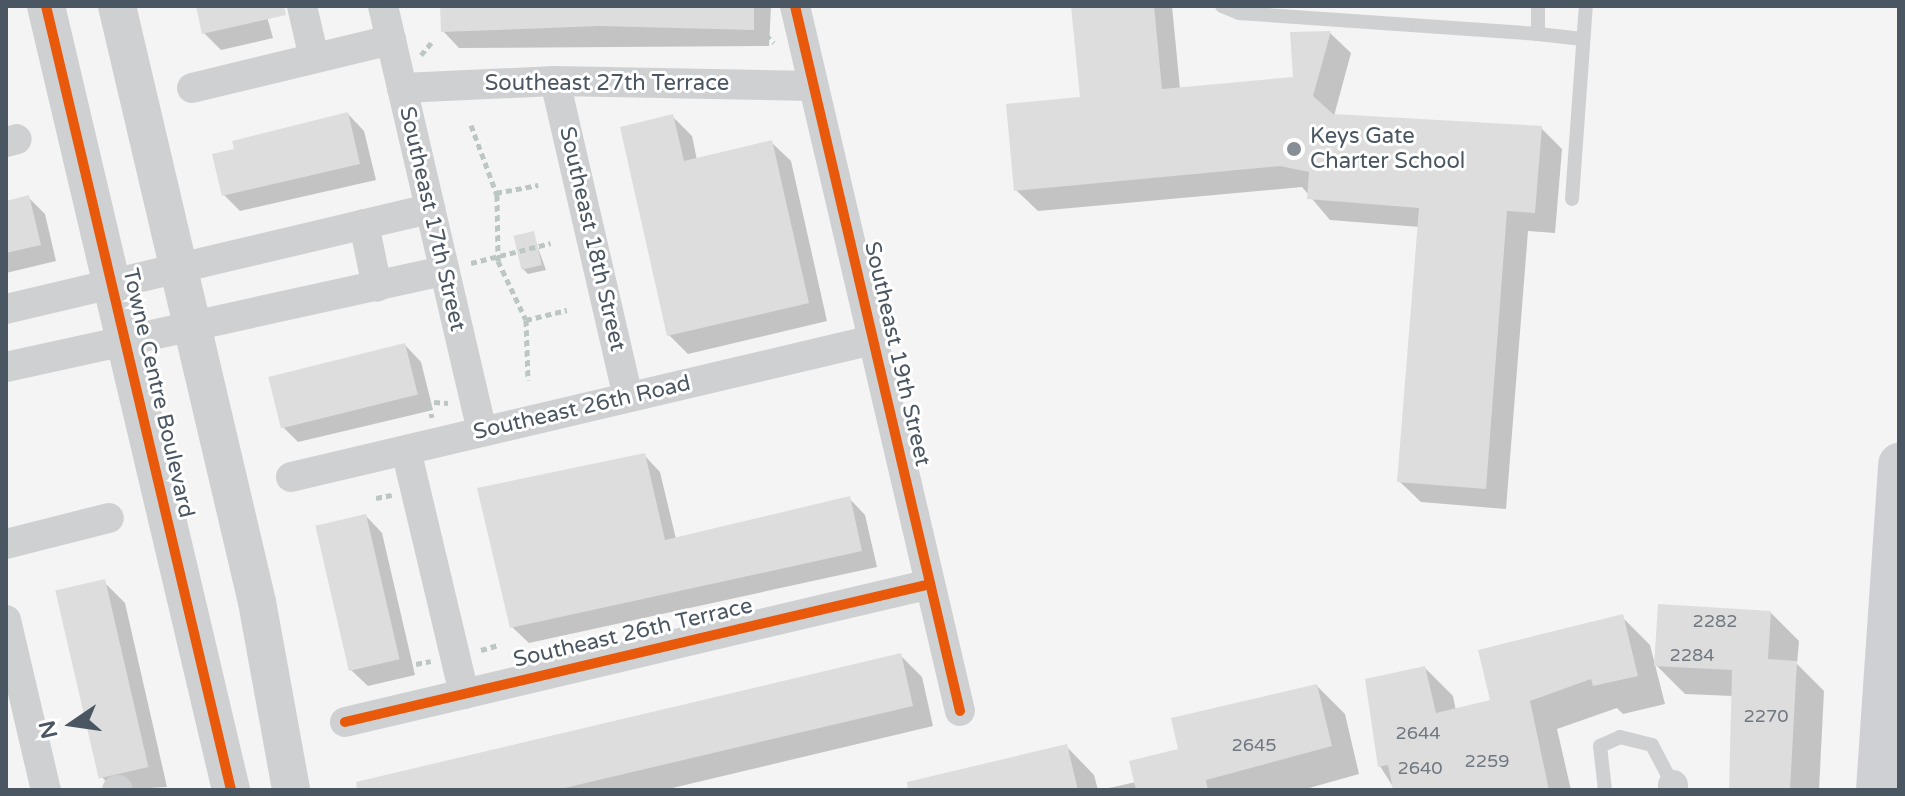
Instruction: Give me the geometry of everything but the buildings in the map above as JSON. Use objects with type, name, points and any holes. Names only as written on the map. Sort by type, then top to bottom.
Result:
[{"type":"main road","points":[[1877,790],[1891,655],[1899,464]]},
{"type":"street","name":"Towne Centre Boulevard","points":[[46,6],[231,790]]},
{"type":"street","points":[[117,6],[267,650],[291,790]]},
{"type":"street","points":[[302,6],[314,58]]},
{"type":"street","name":"Southeast 17th Street","points":[[383,6],[430,209],[457,267],[482,432]]},
{"type":"street","name":"Southeast 19th Street","points":[[795,6],[960,711]]},
{"type":"street","points":[[192,88],[391,40]]},
{"type":"street","name":"Southeast 27th Terrace","points":[[402,88],[555,81],[813,86]]},
{"type":"street","name":"Southeast 18th Street","points":[[555,81],[628,397]]},
{"type":"street","points":[[6,309],[178,264],[430,209]]},
{"type":"street","points":[[364,224],[377,287]]},
{"type":"street","points":[[6,367],[457,267]]},
{"type":"street","name":"Southeast 26th Road","points":[[291,477],[873,340]]},
{"type":"street","points":[[406,450],[464,694]]},
{"type":"street","points":[[6,544],[109,518]]},
{"type":"street","name":"Southeast 26th Terrace","points":[[345,722],[930,584]]},
{"type":"street","points":[[6,620],[46,790]]},
{"type":"lane","points":[[1222,6],[1239,13],[1583,39]]},
{"type":"lane","points":[[1538,6],[1538,34]]},
{"type":"lane","points":[[1572,199],[1586,6]]},
{"type":"lane","points":[[1605,790],[1600,746],[1620,737],[1652,745],[1673,787]]},
{"type":"path","points":[[418,59],[432,42]]},
{"type":"path","points":[[471,125],[496,193],[497,257],[526,320],[528,380]]},
{"type":"path","points":[[496,193],[538,185]]},
{"type":"path","points":[[457,267],[551,243]]},
{"type":"path","points":[[526,320],[567,310]]},
{"type":"path","points":[[434,402],[453,404]]},
{"type":"path","points":[[473,652],[499,645]]},
{"type":"cycle path","points":[[46,6],[231,790]]},
{"type":"cycle path","points":[[795,6],[960,711]]},
{"type":"cycle path","points":[[345,722],[930,584]]},
{"type":"place","name":"Keys Gate Charter School","points":[[1294,149]]}]
